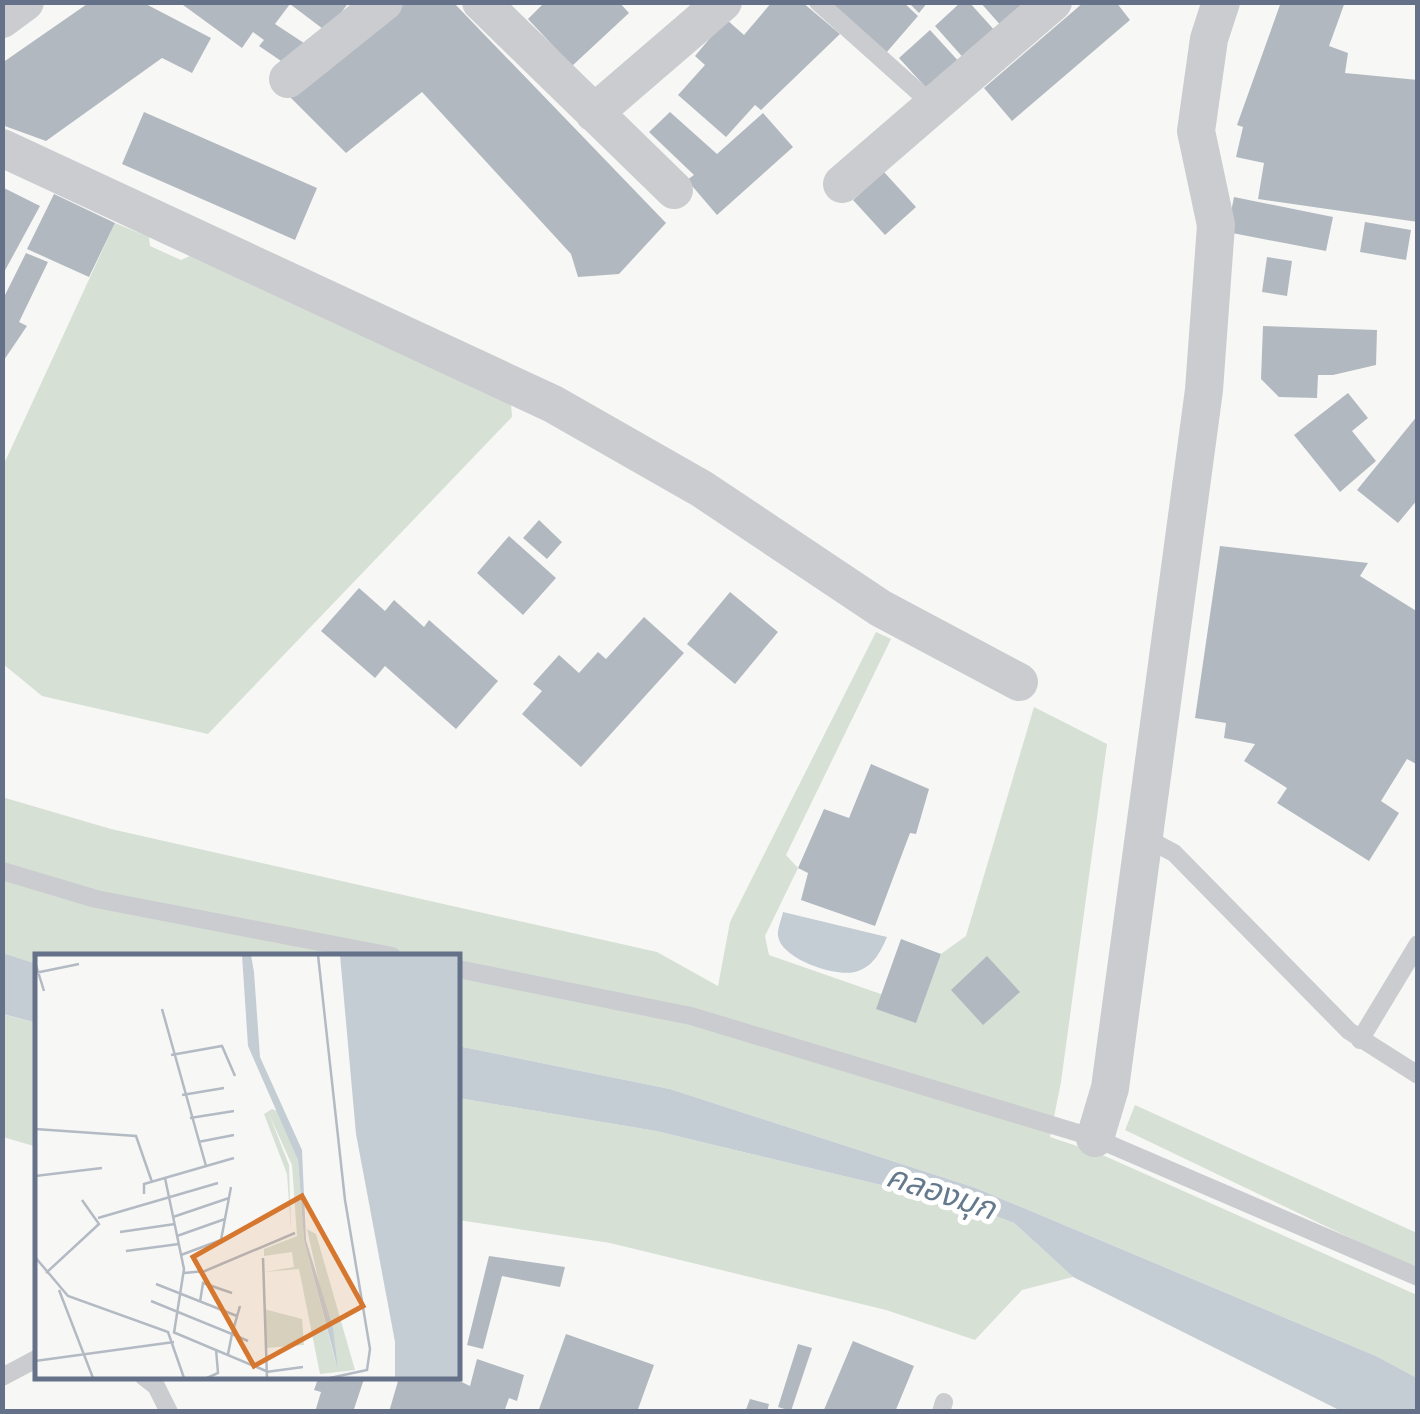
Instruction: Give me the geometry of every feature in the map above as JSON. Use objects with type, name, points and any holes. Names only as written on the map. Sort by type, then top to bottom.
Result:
[{"type":"street","points":[[2,18],[24,2]]},
{"type":"street","points":[[288,79],[384,2]]},
{"type":"street","points":[[481,2],[674,190]]},
{"type":"street","points":[[594,113],[723,2]]},
{"type":"street","points":[[842,184],[1053,2]]},
{"type":"street","points":[[1094,1138],[1110,1088],[1204,390],[1216,226],[1196,132],[1210,39],[1221,2]]},
{"type":"street","points":[[2,148],[553,404],[702,489],[880,608],[1018,682]]},
{"type":"lane","points":[[818,2],[934,105]]},
{"type":"lane","points":[[1144,837],[1174,854],[1360,1040],[1418,1075]]},
{"type":"lane","points":[[2,871],[96,899],[382,954]]},
{"type":"lane","points":[[1360,1040],[1418,944]]},
{"type":"lane","points":[[460,969],[691,1016],[1094,1138],[1418,1277]]},
{"type":"lane","points":[[2,1377],[35,1360]]},
{"type":"lane","points":[[147,1379],[156,1386],[170,1412]]},
{"type":"shaded area","points":[[115,223],[149,237],[150,246],[181,260],[190,256],[511,403],[512,417],[208,734],[42,696],[3,664],[3,466]]},
{"type":"shaded area","points":[[876,632],[891,639],[786,855],[798,868],[765,936],[769,955],[921,1008],[941,954],[966,936],[1034,707],[1107,744],[1050,1137],[1098,1153],[1417,1295],[1417,1378],[1376,1356],[976,1188],[670,1089],[460,1046],[460,954],[35,954],[35,963],[3,953],[2,797],[111,829],[657,952],[718,986],[730,922]]},
{"type":"shaded area","points":[[2,1014],[35,1022],[35,1146],[3,1137]]},
{"type":"shaded area","points":[[460,1098],[656,1131],[969,1206],[1014,1223],[1073,1277],[1022,1290],[975,1340],[886,1310],[610,1243],[460,1220]]},
{"type":"shaded area","points":[[1135,1105],[1417,1233],[1417,1270],[1125,1130]]},
{"type":"water","points":[[783,912],[887,937],[867,967],[855,972],[835,972],[798,959],[781,944],[778,933]]},
{"type":"water","points":[[3,953],[35,963],[35,1022],[3,1014]]},
{"type":"water","name":"คลองมุก","points":[[460,1046],[670,1089],[976,1188],[1376,1356],[1417,1378],[1417,1411],[1341,1411],[1073,1277],[1014,1223],[969,1206],[656,1131],[460,1098]]},
{"type":"building","points":[[90,2],[142,2],[211,38],[192,73],[162,58],[46,141],[2,125],[2,63]]},
{"type":"building","points":[[179,2],[349,2],[327,32],[290,4],[275,24],[310,47],[287,65],[259,46],[264,40],[253,32],[242,48]]},
{"type":"building","points":[[403,2],[453,2],[666,223],[619,274],[578,277],[571,254],[422,92],[346,153],[289,96]]},
{"type":"building","points":[[545,2],[619,2],[629,13],[572,66],[528,19]]},
{"type":"building","points":[[772,2],[802,2],[840,34],[761,110],[755,105],[726,137],[678,95],[705,65],[695,56],[726,19],[744,35]]},
{"type":"building","points":[[828,2],[903,2],[918,16],[886,53]]},
{"type":"building","points":[[908,2],[928,2],[919,13]]},
{"type":"building","points":[[961,2],[969,2],[997,33],[967,62],[935,26]]},
{"type":"building","points":[[980,2],[1030,2],[1003,28]]},
{"type":"building","points":[[1084,2],[1116,2],[1130,20],[1012,121],[984,88]]},
{"type":"building","points":[[1281,2],[1345,2],[1329,46],[1348,53],[1345,73],[1418,80],[1418,222],[1258,199],[1264,163],[1236,157],[1243,127],[1237,125]]},
{"type":"building","points":[[930,30],[962,65],[931,93],[899,58]]},
{"type":"building","points":[[144,112],[317,188],[295,240],[122,164]]},
{"type":"building","points":[[670,112],[717,154],[763,113],[793,147],[717,215],[687,180],[694,175],[649,132]]},
{"type":"building","points":[[884,172],[916,207],[885,235],[853,200]]},
{"type":"building","points":[[2,187],[40,206],[2,276]]},
{"type":"building","points":[[54,194],[115,223],[89,277],[27,249]]},
{"type":"building","points":[[1234,197],[1333,217],[1326,251],[1227,232]]},
{"type":"building","points":[[1365,222],[1411,230],[1406,260],[1360,252]]},
{"type":"building","points":[[26,253],[48,262],[19,322],[27,326],[2,363],[2,301]]},
{"type":"building","points":[[1267,257],[1292,261],[1287,296],[1262,292]]},
{"type":"building","points":[[1263,326],[1377,330],[1376,365],[1318,375],[1317,398],[1279,397],[1261,379]]},
{"type":"building","points":[[1348,393],[1368,418],[1352,431],[1376,461],[1340,492],[1294,435]]},
{"type":"building","points":[[1418,415],[1418,499],[1398,523],[1357,490]]},
{"type":"building","points":[[539,520],[562,542],[547,559],[523,538]]},
{"type":"building","points":[[509,536],[556,578],[523,615],[477,573]]},
{"type":"building","points":[[1220,546],[1368,563],[1360,576],[1418,612],[1418,765],[1407,759],[1381,801],[1399,813],[1369,861],[1277,803],[1287,788],[1244,761],[1255,744],[1224,738],[1226,723],[1195,718]]},
{"type":"building","points":[[359,588],[385,611],[394,600],[424,627],[429,620],[498,681],[456,729],[385,666],[375,678],[321,631]]},
{"type":"building","points":[[730,592],[778,632],[735,684],[687,644]]},
{"type":"building","points":[[644,617],[684,653],[581,767],[522,714],[542,691],[533,684],[559,655],[579,673],[598,652],[606,659]]},
{"type":"building","points":[[871,764],[929,789],[916,834],[910,833],[875,926],[801,900],[808,873],[798,868],[824,809],[849,818]]},
{"type":"building","points":[[901,939],[941,954],[916,1023],[876,1009]]},
{"type":"building","points":[[987,956],[1020,992],[983,1025],[951,990]]},
{"type":"building","points":[[489,1256],[565,1267],[560,1287],[502,1276],[483,1349],[467,1345]]},
{"type":"building","points":[[566,1334],[654,1365],[637,1412],[538,1412]]},
{"type":"building","points":[[853,1341],[914,1366],[895,1412],[823,1412]]},
{"type":"building","points":[[798,1344],[812,1348],[791,1411],[778,1407]]},
{"type":"building","points":[[477,1359],[524,1375],[517,1401],[509,1398],[504,1412],[389,1412],[400,1379],[455,1379],[470,1386]]},
{"type":"building","points":[[318,1379],[364,1379],[353,1412],[315,1412],[321,1392],[314,1390]]},
{"type":"building","points":[[750,1399],[769,1404],[767,1412],[745,1412]]}]
